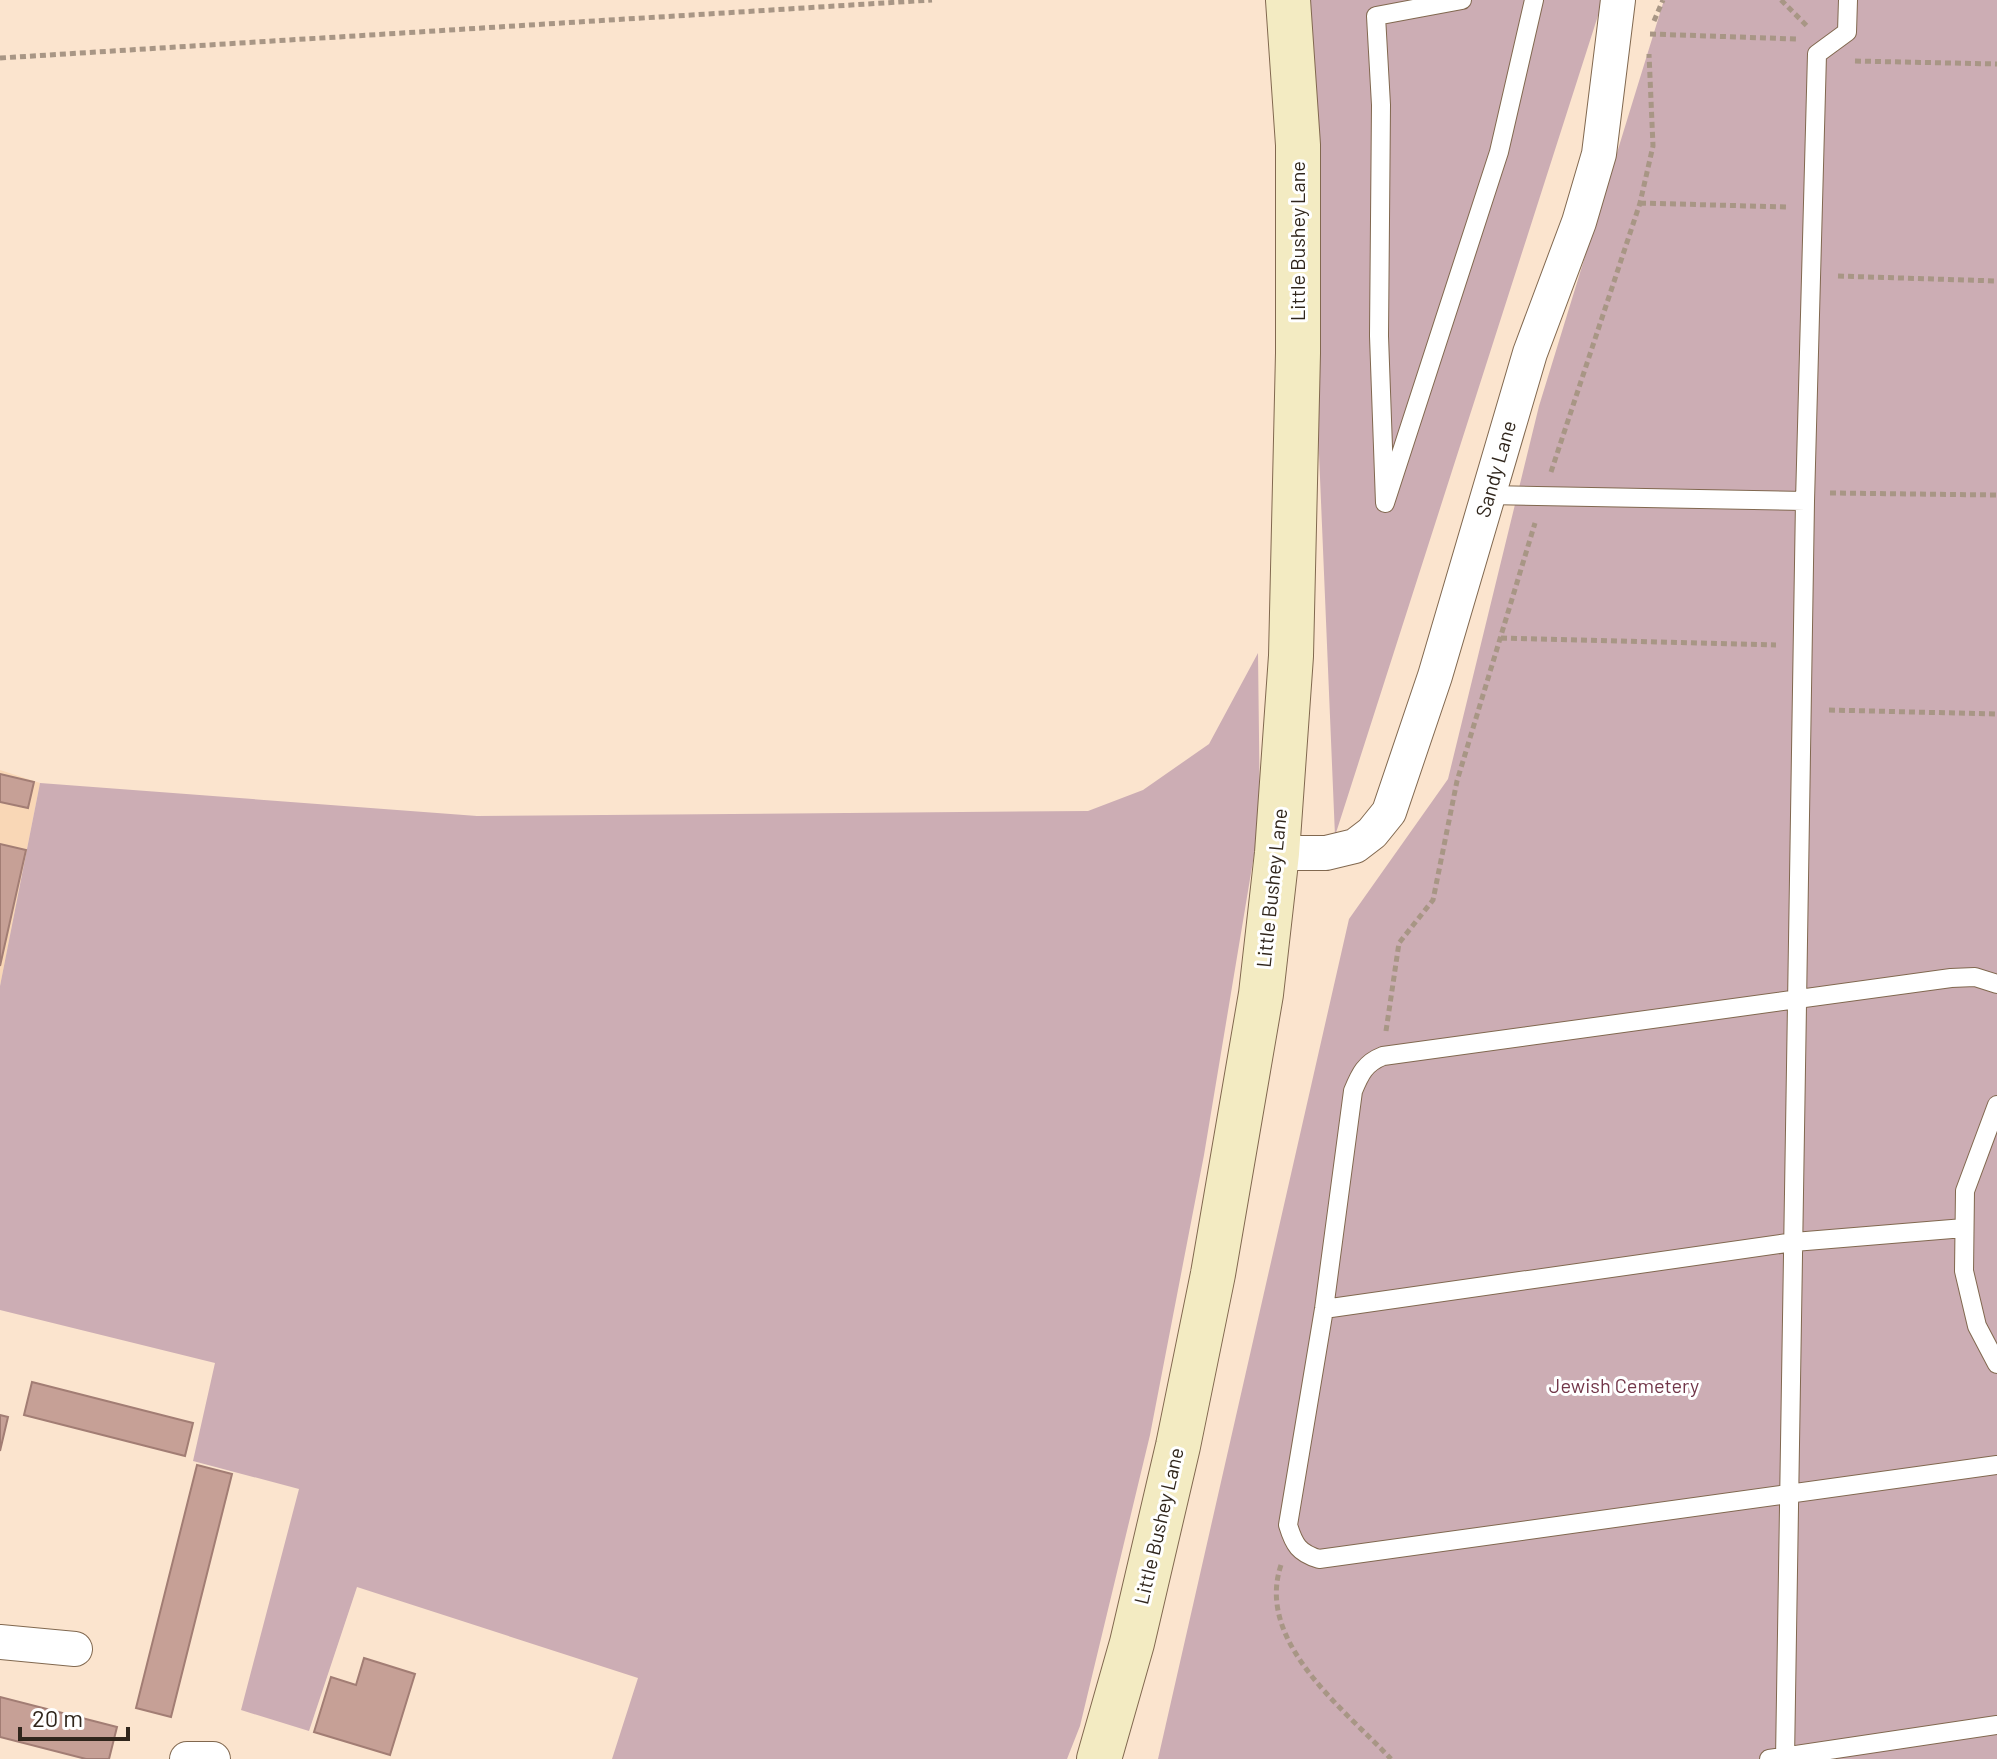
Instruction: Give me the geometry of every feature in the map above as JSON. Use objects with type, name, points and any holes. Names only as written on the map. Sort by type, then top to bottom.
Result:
[{"type":"street","name":"Little Bushey Lane","points":[[1099,1759],[1146,1582],[1213,1274],[1261,994],[1277,853],[1291,656],[1298,353],[1298,145],[1288,0]]},
{"type":"street","name":"Sandy Lane","points":[[1277,853],[1326,853],[1355,846],[1372,833],[1389,812],[1435,676],[1530,353],[1579,222],[1599,154],[1618,0]]},
{"type":"street","points":[[0,1642],[75,1649]]},
{"type":"street","points":[[187,1759],[213,1759]]},
{"type":"lane","points":[[1462,0],[1376,16],[1381,105],[1379,336],[1385,503],[1499,152],[1534,0]]},
{"type":"lane","points":[[1848,0],[1847,32],[1823,51],[1812,207],[1791,1493],[1779,1758],[1997,1725]]},
{"type":"lane","points":[[1488,495],[1806,497]]},
{"type":"lane","points":[[1997,984],[1975,977],[1951,978],[1799,997],[1383,1056],[1361,1071],[1353,1091],[1324,1309],[1288,1525],[1294,1545],[1304,1554],[1319,1559],[1997,1465]]},
{"type":"lane","points":[[1997,1105],[1965,1191],[1964,1228],[1964,1271],[1977,1326],[1997,1364]]},
{"type":"lane","points":[[1324,1309],[1794,1242],[1964,1228]]},
{"type":"path","points":[[0,58],[932,0]]},
{"type":"path","points":[[1383,1056],[1399,943],[1433,900],[1457,781],[1543,495],[1640,203],[1653,146],[1649,34],[1663,0]]},
{"type":"path","points":[[1781,0],[1823,51]]},
{"type":"path","points":[[1649,34],[1798,39],[1856,61],[1997,64]]},
{"type":"path","points":[[1640,203],[1812,207]]},
{"type":"path","points":[[1813,275],[1997,281]]},
{"type":"path","points":[[1806,497],[1997,495]]},
{"type":"path","points":[[1501,638],[1804,646]]},
{"type":"path","points":[[1804,709],[1997,714]]},
{"type":"path","points":[[1294,1545],[1282,1561],[1275,1582],[1278,1622],[1298,1660],[1391,1759]]},
{"type":"shaded area","points":[[0,770],[40,783],[0,986]]},
{"type":"green space","points":[[1300,0],[1603,0],[1335,836]]},
{"type":"green space","name":"Jewish Cemetery","points":[[1664,0],[1997,0],[1997,1759],[1158,1759],[1349,919],[1448,779],[1539,406]]},
{"type":"green space","points":[[1258,653],[1260,819],[1204,1155],[1150,1435],[1080,1726],[1067,1759],[612,1759],[638,1678],[357,1587],[309,1731],[241,1710],[299,1489],[193,1461],[215,1363],[0,1310],[0,986],[40,783],[477,816],[1088,811],[1143,790],[1209,744]]},
{"type":"building","points":[[0,774],[34,782],[28,808],[0,802]]},
{"type":"building","points":[[0,844],[26,850],[0,966]]},
{"type":"building","points":[[32,1382],[193,1423],[185,1456],[24,1415]]},
{"type":"building","points":[[0,1415],[8,1417],[0,1451]]},
{"type":"building","points":[[197,1465],[232,1474],[171,1717],[136,1708]]},
{"type":"building","points":[[364,1658],[415,1674],[390,1755],[314,1732],[331,1677],[356,1685]]},
{"type":"building","points":[[0,1697],[117,1727],[109,1759],[86,1759],[0,1737]]}]
